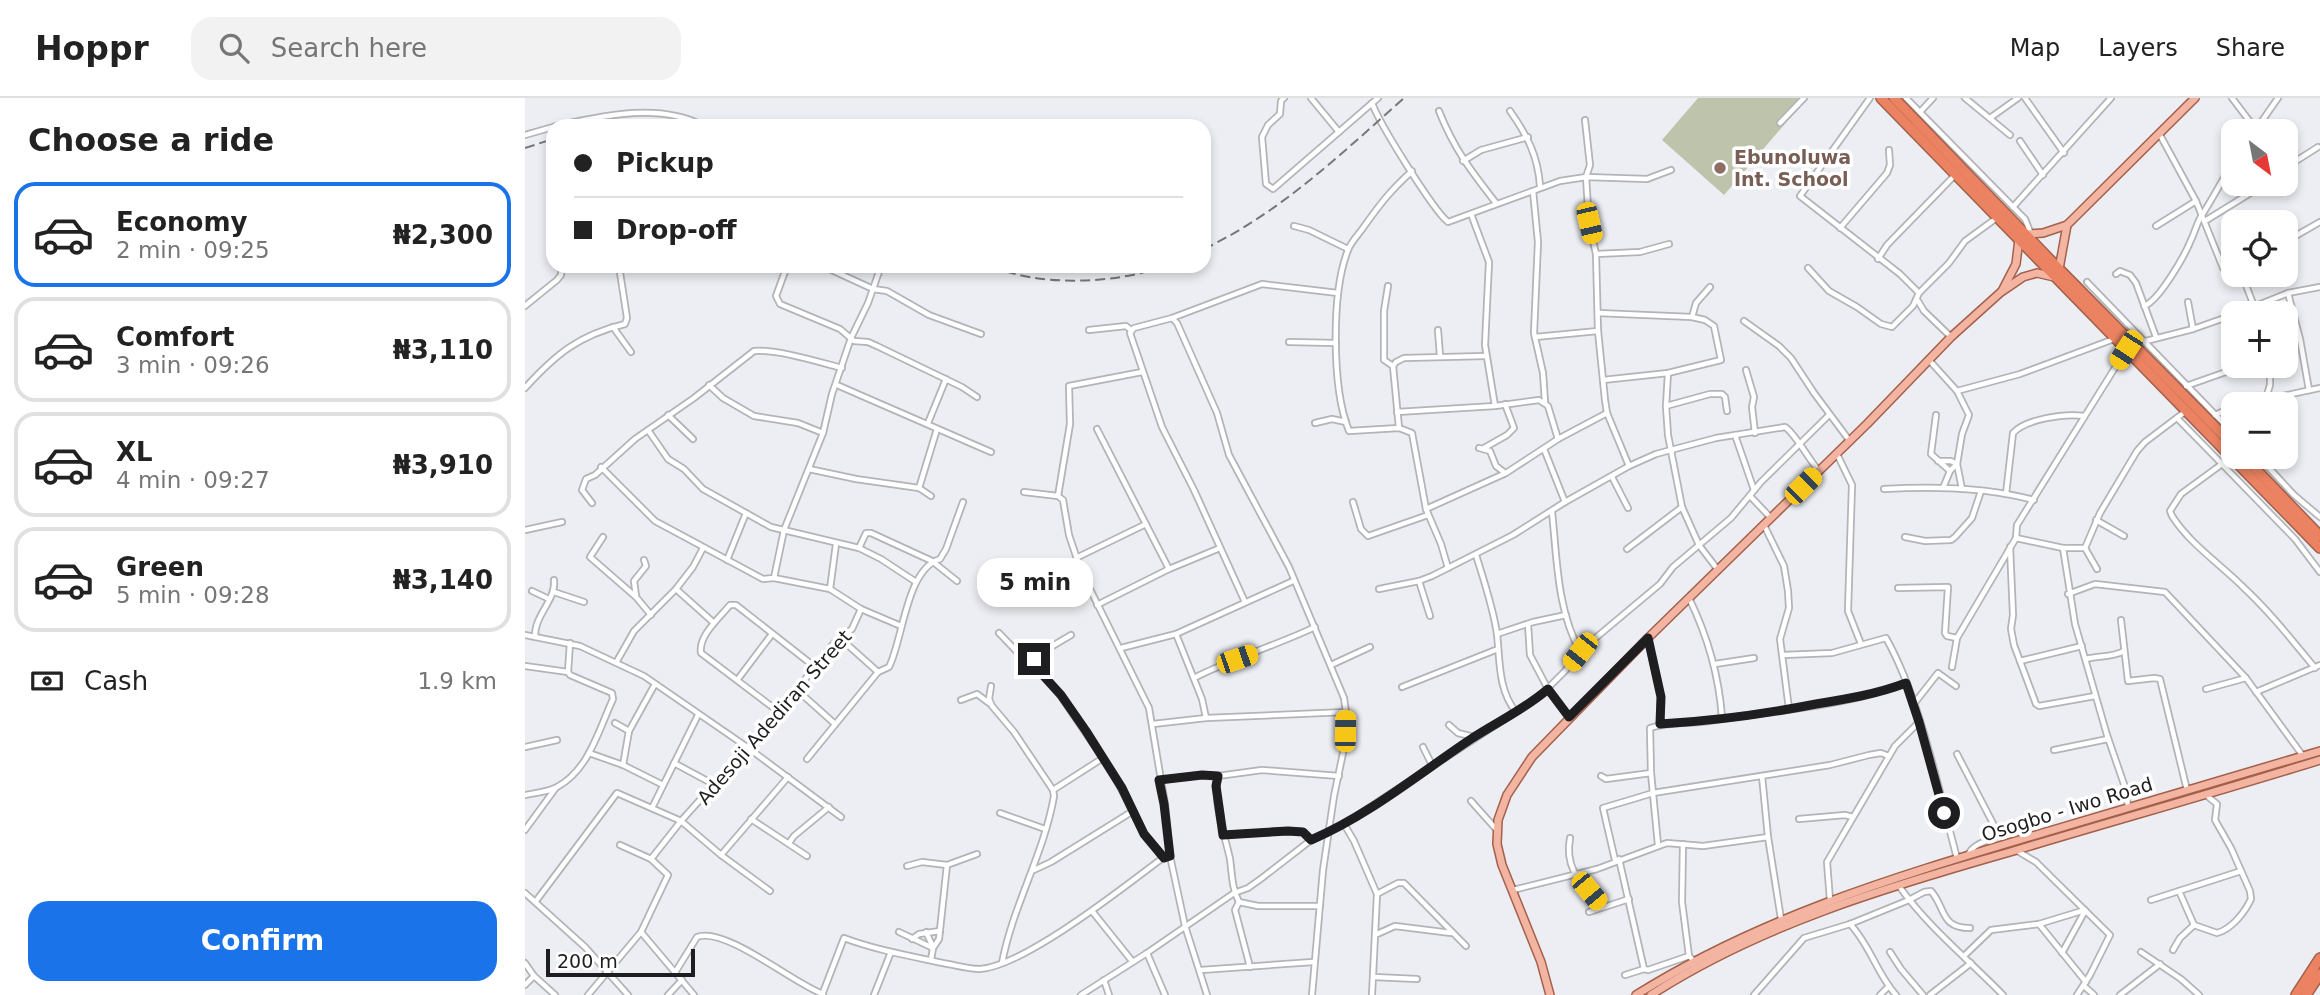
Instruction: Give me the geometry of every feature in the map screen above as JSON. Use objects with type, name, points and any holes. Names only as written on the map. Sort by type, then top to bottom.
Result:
[{"type":"highway","points":[[1881,98],[1999,217],[2026,236]]},
{"type":"highway","points":[[1894,98],[2026,236],[2126,350],[2320,536]]},
{"type":"highway","points":[[2057,273],[2140,343],[2221,427]]},
{"type":"highway","points":[[2254,469],[2320,548]]},
{"type":"highway","points":[[2296,995],[2320,958]]},
{"type":"highway","points":[[2306,995],[2320,974]]},
{"type":"main road","points":[[2001,292],[2016,264],[2026,236],[2067,225],[2160,135],[2189,100]]},
{"type":"main road","points":[[1550,995],[1541,962],[1502,865],[1497,830],[1507,794],[1518,777],[1532,757],[1569,717],[1951,337],[2001,292],[2029,275],[2057,273],[2067,225]]},
{"type":"main road","name":"Osogbo - Iwo Road","points":[[1651,995],[1830,900],[1957,858],[2320,751]]},
{"type":"main road","name":"Osogbo - Iwo Road","points":[[1636,995],[1691,959],[1781,919],[2320,760]]},
{"type":"street","points":[[1284,98],[1281,101],[1280,114],[1268,125],[1262,137],[1266,184],[1269,188],[1276,187],[1378,98]]},
{"type":"street","points":[[1311,98],[1339,132]]},
{"type":"street","points":[[1780,123],[1804,98]]},
{"type":"street","points":[[1870,98],[1801,194],[1801,198],[1906,279],[1919,293]]},
{"type":"street","points":[[1906,98],[2028,223],[2026,236]]},
{"type":"street","points":[[1920,112],[1933,98]]},
{"type":"street","points":[[1965,98],[2010,135]]},
{"type":"street","points":[[1990,118],[2018,98]]},
{"type":"street","points":[[2025,98],[2064,153]]},
{"type":"street","points":[[2232,98],[2247,119]]},
{"type":"street","points":[[2264,119],[2278,98]]},
{"type":"street","points":[[2013,207],[2064,153],[2107,99]]},
{"type":"street","points":[[1372,103],[1412,172],[1445,220],[1451,222],[1540,186],[1586,177],[1647,179],[1671,170]]},
{"type":"street","points":[[1439,111],[1463,161],[1496,202]]},
{"type":"street","points":[[1510,111],[1528,137],[1536,159],[1540,186]]},
{"type":"street","points":[[587,119],[655,113],[683,119]]},
{"type":"street","points":[[1584,120],[1590,165],[1586,177],[1589,223],[1596,254],[1598,331],[1607,413],[1629,466]]},
{"type":"street","points":[[525,135],[546,128]]},
{"type":"street","points":[[2160,135],[2196,201],[2221,263]]},
{"type":"street","points":[[1463,161],[1481,150],[1528,137]]},
{"type":"street","points":[[2020,141],[2043,175]]},
{"type":"street","points":[[2298,160],[2318,147]]},
{"type":"street","points":[[1840,228],[1887,173],[1890,165],[1889,150]]},
{"type":"street","points":[[1412,172],[1382,199],[1348,249],[1338,293],[1336,343],[1346,422],[1352,432],[1399,428],[1409,430],[1413,436],[1427,512],[1448,568]]},
{"type":"street","points":[[1878,259],[1887,244],[1956,174]]},
{"type":"street","points":[[2144,306],[2152,302],[2175,269],[2201,215],[2221,185]]},
{"type":"street","points":[[1533,191],[1538,242],[1533,321],[1543,373],[1545,402],[1552,413],[1558,439]]},
{"type":"street","points":[[2205,221],[2246,196]]},
{"type":"street","points":[[2156,226],[2196,201]]},
{"type":"street","points":[[1471,214],[1489,262],[1486,356],[1495,406]]},
{"type":"street","points":[[1808,268],[1829,292],[1881,324],[1892,327],[1916,304],[1919,293],[1949,263],[1969,237],[1999,217]]},
{"type":"street","points":[[2298,235],[2320,222]]},
{"type":"street","points":[[1294,226],[1309,230],[1348,249]]},
{"type":"street","points":[[1596,254],[1640,252],[1669,244]]},
{"type":"street","points":[[2116,274],[2120,271],[2130,275],[2136,283],[2156,337]]},
{"type":"street","points":[[525,306],[557,280],[561,273]]},
{"type":"street","points":[[525,388],[570,346],[625,324],[627,318],[620,273]]},
{"type":"street","points":[[784,273],[778,288],[777,302],[840,329],[854,341],[868,342],[946,379],[977,397]]},
{"type":"street","points":[[839,273],[873,289],[887,292],[929,315],[981,334]]},
{"type":"street","points":[[775,578],[784,530],[823,433],[832,394],[851,338],[879,273]]},
{"type":"street","points":[[2087,282],[2140,343],[2214,415],[2221,427]]},
{"type":"street","points":[[1131,330],[1172,318],[1262,284],[1338,293]]},
{"type":"street","points":[[1388,286],[1384,311],[1384,360],[1393,366]]},
{"type":"street","points":[[1692,317],[1696,303],[1710,287]]},
{"type":"street","points":[[2267,301],[2288,293],[2318,289]]},
{"type":"street","points":[[2288,293],[2309,390]]},
{"type":"street","points":[[2188,302],[2193,329]]},
{"type":"street","points":[[1916,304],[1951,337]]},
{"type":"street","points":[[1598,313],[1692,317],[1712,323],[1721,360],[1668,373],[1603,380]]},
{"type":"street","points":[[1172,318],[1177,323],[1217,413],[1229,455],[1289,566],[1344,698],[1346,712],[1343,753],[1328,832],[1313,962],[1312,995]]},
{"type":"street","points":[[2140,343],[2221,319]]},
{"type":"street","points":[[1744,321],[1791,358],[1849,440]]},
{"type":"street","points":[[1089,330],[1126,326],[1131,330],[1142,372],[1162,427],[1245,602]]},
{"type":"street","points":[[613,327],[631,352]]},
{"type":"street","points":[[1438,330],[1440,356]]},
{"type":"street","points":[[1535,337],[1598,331]]},
{"type":"street","points":[[1957,391],[2020,374],[2115,338]]},
{"type":"street","points":[[1289,342],[1336,343]]},
{"type":"street","points":[[592,503],[584,495],[582,486],[586,478],[595,475],[601,467],[647,430],[754,351],[764,350],[842,368]]},
{"type":"street","points":[[1952,667],[1957,638],[2016,538],[2017,525],[2126,350]]},
{"type":"street","points":[[1399,428],[1393,366],[1396,362],[1404,358],[1486,356]]},
{"type":"street","points":[[1928,360],[1957,391],[1969,415],[1962,434],[1957,464],[1962,490]]},
{"type":"street","points":[[1746,370],[1753,397],[1755,433]]},
{"type":"street","points":[[1058,496],[1070,424],[1069,386],[1142,372]]},
{"type":"street","points":[[1668,373],[1666,406],[1670,450],[1682,507],[1699,545],[1718,570]]},
{"type":"street","points":[[2186,386],[2221,374]]},
{"type":"street","points":[[927,424],[946,379]]},
{"type":"street","points":[[709,385],[723,398],[754,416],[798,423],[823,433]]},
{"type":"street","points":[[837,385],[991,452]]},
{"type":"street","points":[[2298,392],[2320,388]]},
{"type":"street","points":[[1666,406],[1710,394],[1722,394],[1727,411]]},
{"type":"street","points":[[1397,412],[1495,406],[1539,400],[1545,402]]},
{"type":"street","points":[[1505,404],[1514,428],[1507,435],[1482,448],[1492,454],[1496,466],[1506,473]]},
{"type":"street","points":[[2085,548],[2096,520],[2137,451],[2186,410]]},
{"type":"street","points":[[2214,415],[2221,412]]},
{"type":"street","points":[[1353,502],[1361,529],[1368,536],[1427,512],[1506,473],[1558,439],[1607,413]]},
{"type":"street","points":[[2006,494],[2013,433],[2019,426],[2068,414],[2084,416]]},
{"type":"street","points":[[668,415],[693,439]]},
{"type":"street","points":[[1081,995],[1234,893],[1255,883],[1311,840],[1344,824],[1548,689],[1580,652],[1660,584],[1673,567],[1731,518],[1829,415]]},
{"type":"street","points":[[1936,415],[1931,452],[1937,461],[1950,471]]},
{"type":"street","points":[[1315,423],[1332,418],[1346,422]]},
{"type":"street","points":[[2177,418],[2221,463]]},
{"type":"street","points":[[1379,589],[1419,581],[1476,555],[1629,466],[1670,450],[1785,427],[1792,431],[1798,445],[1819,471]]},
{"type":"street","points":[[919,488],[937,429]]},
{"type":"street","points":[[1097,429],[1169,569]]},
{"type":"street","points":[[647,430],[668,458],[684,469],[703,489],[771,527],[859,548],[916,582]]},
{"type":"street","points":[[1735,435],[1754,491]]},
{"type":"street","points":[[1544,449],[1565,502]]},
{"type":"street","points":[[1836,453],[1851,485],[1848,611],[1861,644]]},
{"type":"street","points":[[1937,461],[1957,464]]},
{"type":"street","points":[[1943,488],[1950,471],[1957,464]]},
{"type":"street","points":[[2221,465],[2181,494],[2171,514],[2216,564],[2244,587],[2318,667],[2256,692]]},
{"type":"street","points":[[601,467],[655,520],[703,548],[763,579],[775,578],[830,589],[861,609],[901,626]]},
{"type":"street","points":[[809,469],[919,488],[931,495]]},
{"type":"street","points":[[2227,469],[2295,539],[2320,572]]},
{"type":"street","points":[[2270,469],[2294,495],[2320,517]]},
{"type":"street","points":[[1612,477],[1628,508]]},
{"type":"street","points":[[1884,489],[1943,488],[2006,494],[2033,500]]},
{"type":"street","points":[[1905,537],[1925,541],[1951,540],[1972,518],[1981,491]]},
{"type":"street","points":[[1024,492],[1058,496],[1063,500],[1069,535],[1081,571],[1149,708],[1164,804],[1167,857],[1207,995]]},
{"type":"street","points":[[1750,496],[1771,518]]},
{"type":"street","points":[[807,759],[878,672],[885,671],[893,660],[916,582],[932,561],[940,559],[946,550],[963,502]]},
{"type":"street","points":[[1627,549],[1682,507]]},
{"type":"street","points":[[1552,512],[1566,615],[1570,632],[1580,652]]},
{"type":"street","points":[[727,560],[746,513]]},
{"type":"street","points":[[2096,520],[2124,537]]},
{"type":"street","points":[[525,530],[562,522]]},
{"type":"street","points":[[1076,558],[1146,524]]},
{"type":"street","points":[[1764,525],[1784,566],[1788,591],[1789,608],[1780,639],[1790,709]]},
{"type":"street","points":[[859,548],[866,533],[871,533],[932,561],[957,582]]},
{"type":"street","points":[[603,537],[590,556],[636,597],[650,615]]},
{"type":"street","points":[[2016,538],[2063,548],[2085,548]]},
{"type":"street","points":[[830,589],[837,544]]},
{"type":"street","points":[[2010,547],[2013,615],[2011,629],[2019,661],[2037,705],[2095,696]]},
{"type":"street","points":[[617,662],[634,631],[675,589],[693,567],[703,548]]},
{"type":"street","points":[[1097,604],[1220,548]]},
{"type":"street","points":[[2063,548],[2068,594],[2095,696],[2126,790],[2127,808]]},
{"type":"street","points":[[2085,548],[2097,569]]},
{"type":"street","points":[[1476,555],[1497,634],[1498,661],[1506,697],[1516,712]]},
{"type":"street","points":[[636,597],[634,582],[646,566],[644,560]]},
{"type":"street","points":[[1055,591],[1060,582],[1081,571]]},
{"type":"street","points":[[535,637],[536,625],[554,592],[554,580]]},
{"type":"street","points":[[1121,648],[1176,634],[1293,581]]},
{"type":"street","points":[[1419,581],[1430,616]]},
{"type":"street","points":[[2068,594],[2095,584],[2165,592],[2246,678],[2304,756]]},
{"type":"street","points":[[1898,588],[1948,587],[1945,633],[1957,638]]},
{"type":"street","points":[[675,589],[714,622]]},
{"type":"street","points":[[532,591],[549,599]]},
{"type":"street","points":[[554,592],[584,602]]},
{"type":"street","points":[[1689,597],[1715,664],[1722,718]]},
{"type":"street","points":[[779,712],[700,650],[714,622],[733,604],[815,667]]},
{"type":"street","name":"Adesoji Adediran Street","points":[[651,859],[840,638],[852,629],[861,609]]},
{"type":"street","points":[[1497,634],[1566,615]]},
{"type":"street","points":[[2121,620],[2128,681],[2160,679],[2187,790]]},
{"type":"street","points":[[1528,624],[1530,655],[1548,689],[1569,717]]},
{"type":"street","points":[[1194,678],[1217,666],[1276,646],[1315,627]]},
{"type":"street","points":[[999,633],[1021,656],[1031,662],[1061,695],[1103,758],[1144,834],[1167,857]]},
{"type":"street","points":[[738,680],[772,634]]},
{"type":"street","points":[[1176,634],[1194,678],[1206,718]]},
{"type":"street","points":[[525,635],[570,643],[617,662],[655,684],[747,747],[842,817]]},
{"type":"street","points":[[1031,662],[1039,654],[1072,635]]},
{"type":"street","points":[[840,638],[878,672]]},
{"type":"street","points":[[1648,638],[1661,697],[1660,724]]},
{"type":"street","points":[[1783,654],[1832,653],[1886,638],[1906,683],[1919,722],[1957,858]]},
{"type":"street","points":[[525,830],[555,789],[578,771],[589,753],[613,696],[603,687],[572,677],[569,672],[570,643]]},
{"type":"street","points":[[2019,661],[2082,646]]},
{"type":"street","points":[[1331,665],[1370,647]]},
{"type":"street","points":[[1402,687],[1498,649]]},
{"type":"street","points":[[2086,659],[2097,656],[2113,657],[2124,651]]},
{"type":"street","points":[[1715,664],[1754,658]]},
{"type":"street","points":[[525,666],[569,672]]},
{"type":"street","points":[[1913,705],[1938,673],[1956,686]]},
{"type":"street","points":[[2206,689],[2246,678]]},
{"type":"street","points":[[1658,845],[1650,730],[1660,724],[1790,709],[1879,693],[1906,683]]},
{"type":"street","points":[[622,765],[629,732],[655,684]]},
{"type":"street","points":[[990,703],[992,686]]},
{"type":"street","points":[[797,691],[835,724]]},
{"type":"street","points":[[961,700],[977,694],[990,703],[1014,732],[1053,790],[1053,801],[1033,871],[1013,920],[1002,963]]},
{"type":"street","points":[[1153,724],[1206,718],[1346,712]]},
{"type":"street","points":[[652,807],[698,715]]},
{"type":"street","points":[[1830,900],[1827,862],[1889,756],[1904,734],[1919,722]]},
{"type":"street","points":[[615,723],[629,732]]},
{"type":"street","points":[[1449,725],[1458,733],[1475,737]]},
{"type":"street","points":[[2054,750],[2108,739]]},
{"type":"street","points":[[525,747],[557,740]]},
{"type":"street","points":[[1423,747],[1433,765]]},
{"type":"street","points":[[589,753],[663,785]]},
{"type":"street","points":[[1644,969],[1629,899],[1602,808],[1653,793],[1831,765],[1881,753],[1889,756]]},
{"type":"street","points":[[1957,754],[1999,835],[1977,845],[1971,849],[1969,855]]},
{"type":"street","points":[[1053,790],[1103,758]]},
{"type":"street","points":[[674,763],[715,785]]},
{"type":"street","points":[[1159,780],[1262,771],[1339,776]]},
{"type":"street","points":[[1601,776],[1606,779],[1651,774]]},
{"type":"street","points":[[721,855],[788,776]]},
{"type":"street","points":[[1218,776],[1216,786],[1223,835],[1234,893],[1239,902],[1258,906],[1320,906]]},
{"type":"street","points":[[1762,776],[1781,919]]},
{"type":"street","points":[[525,795],[555,789]]},
{"type":"street","points":[[536,901],[615,794],[681,821],[770,891]]},
{"type":"street","points":[[2179,891],[2194,925],[2217,933],[2228,928],[2242,914],[2251,895],[2231,848],[2215,820],[2217,804],[2205,794]]},
{"type":"street","points":[[1471,801],[1497,830]]},
{"type":"street","points":[[789,843],[829,807]]},
{"type":"street","points":[[1033,871],[1133,811]]},
{"type":"street","points":[[1000,813],[1045,828]]},
{"type":"street","points":[[1799,819],[1845,815],[1853,817]]},
{"type":"street","points":[[751,819],[807,856]]},
{"type":"street","points":[[1344,824],[1377,894],[1372,995]]},
{"type":"street","points":[[1223,835],[1288,831],[1303,832],[1311,840]]},
{"type":"street","points":[[1513,890],[1575,875],[1658,845],[1703,846],[1768,837]]},
{"type":"street","points":[[1570,838],[1567,855],[1575,875],[1603,907]]},
{"type":"street","points":[[1625,975],[1691,959],[1682,902],[1683,844]]},
{"type":"street","points":[[588,995],[641,932],[668,875],[651,859],[620,845]]},
{"type":"street","points":[[2015,850],[2036,862],[2110,934],[2077,995]]},
{"type":"street","points":[[907,866],[922,862],[947,865],[977,854]]},
{"type":"street","points":[[676,971],[697,937],[705,935],[735,944],[781,970],[800,985],[823,994],[844,938],[931,960],[982,969],[1002,963],[1092,911],[1167,857]]},
{"type":"street","points":[[931,960],[933,948],[939,939],[947,865]]},
{"type":"street","points":[[2151,900],[2241,870]]},
{"type":"street","points":[[1377,894],[1398,883],[1404,883],[1466,946]]},
{"type":"street","points":[[1898,885],[1931,925],[1965,955],[2003,995]]},
{"type":"street","points":[[1754,995],[1804,938],[1850,924],[1924,892],[1931,891],[1942,915],[1953,925],[1970,928]]},
{"type":"street","points":[[525,893],[607,971],[628,995]]},
{"type":"street","points":[[1589,912],[1629,899]]},
{"type":"street","points":[[1239,902],[1235,910],[1250,967]]},
{"type":"street","points":[[1965,955],[1990,930],[2039,924],[2085,910]]},
{"type":"street","points":[[2062,953],[2085,910]]},
{"type":"street","points":[[1092,911],[1132,961]]},
{"type":"street","points":[[1850,924],[1870,950],[1888,986],[1896,995]]},
{"type":"street","points":[[2039,924],[2094,995]]},
{"type":"street","points":[[2173,950],[2179,939],[2194,925]]},
{"type":"street","points":[[1374,935],[1395,926],[1453,933]]},
{"type":"street","points":[[912,939],[926,932],[940,931]]},
{"type":"street","points":[[641,932],[694,995]]},
{"type":"street","points":[[899,932],[933,948]]},
{"type":"street","points":[[926,932],[933,948]]},
{"type":"street","points":[[874,995],[891,951]]},
{"type":"street","points":[[2141,951],[2197,995]]},
{"type":"street","points":[[1890,952],[1923,995]]},
{"type":"street","points":[[1147,953],[1164,995]]},
{"type":"street","points":[[1201,970],[1313,962]]},
{"type":"street","points":[[525,963],[534,976],[555,995]]},
{"type":"street","points":[[1930,995],[1971,963]]},
{"type":"street","points":[[2120,995],[2160,964]]},
{"type":"street","points":[[525,985],[534,976]]},
{"type":"street","points":[[1374,977],[1417,979]]},
{"type":"street","points":[[668,995],[682,980]]},
{"type":"street","points":[[1104,980],[1109,995]]},
{"type":"street","points":[[1879,995],[1888,986]]},
{"type":"green space","name":"Ebunoluwa Int. School","points":[[1698,98],[1807,98],[1724,195],[1662,140]]},
{"type":"railway","points":[[1211,245],[1285,200],[1404,98]]},
{"type":"railway","points":[[525,148],[546,141]]},
{"type":"railway","points":[[1011,273],[1078,281],[1141,273]]},
{"type":"place","name":"Ebunoluwa Int. School","points":[[1720,168]]},
{"type":"route","points":[[1034,659],[1031,662],[1061,695],[1086,731],[1122,788],[1144,834],[1164,858],[1170,856],[1159,780],[1218,776],[1216,786],[1223,835],[1288,831],[1303,832],[1311,840],[1344,824],[1548,689],[1569,717],[1648,638],[1661,697],[1660,724],[1709,721],[1790,709],[1879,693],[1906,683],[1944,813]]}]
